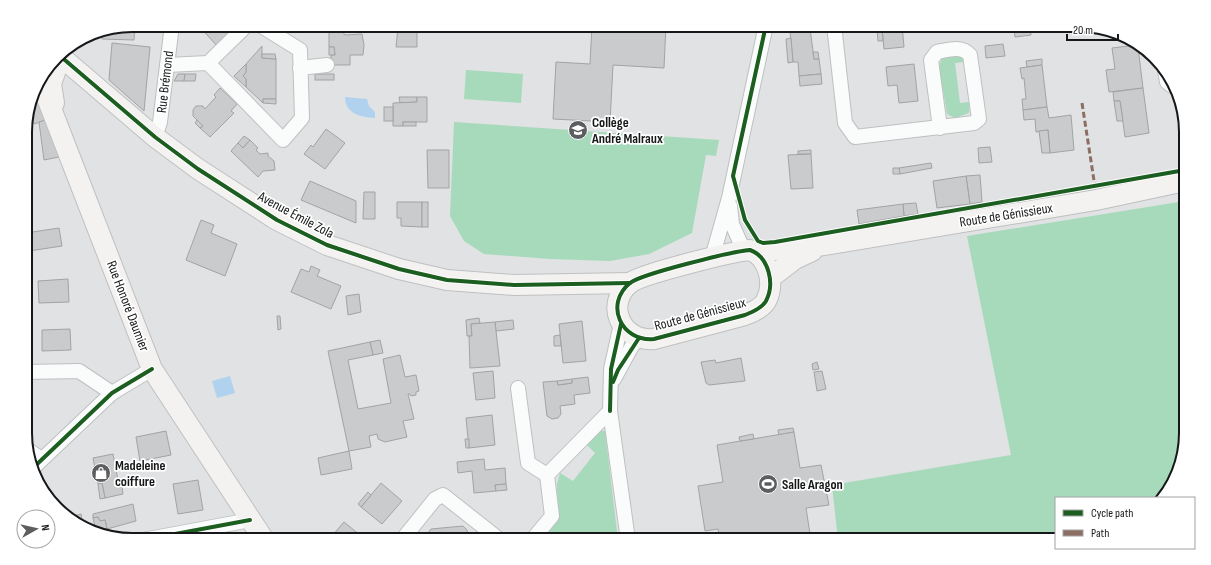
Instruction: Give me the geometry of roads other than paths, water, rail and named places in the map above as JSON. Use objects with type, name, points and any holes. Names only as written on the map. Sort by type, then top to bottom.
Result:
[{"type":"main road","name":"Avenue Émile Zola","points":[[64,59],[155,137],[242,199],[302,234],[334,248],[399,269],[447,280],[514,285],[592,283]]},
{"type":"main road","name":"Rue Honoré Daumier","points":[[56,119],[51,84],[57,65]]},
{"type":"main road","name":"Rue Honoré Daumier","points":[[43,87],[152,369],[259,533]]},
{"type":"main road","name":"Route de Génissieux","points":[[592,283],[630,283],[646,276],[712,258],[750,252],[825,245],[1096,200],[1179,182]]},
{"type":"main road","name":"Route de Génissieux","points":[[592,283],[611,298],[631,335],[639,338],[654,339],[746,315],[757,309],[766,302],[770,290],[770,278],[795,259],[825,245]]},
{"type":"main road","points":[[750,252],[766,265],[770,278]]},
{"type":"main road","points":[[620,316],[619,300],[630,283]]},
{"type":"street","name":"Rue Brémond","points":[[155,137],[160,122],[171,32]]},
{"type":"street","points":[[167,65],[208,64],[240,32]]},
{"type":"street","points":[[208,64],[283,140],[302,118],[300,50],[274,32]]},
{"type":"street","points":[[712,258],[729,198],[765,32]]},
{"type":"street","points":[[835,32],[845,123],[855,137],[940,128],[974,123],[979,119],[970,55],[966,50],[960,48],[937,52],[932,60],[940,128]]},
{"type":"street","points":[[300,68],[327,65]]},
{"type":"street","points":[[729,198],[732,224],[750,252]]},
{"type":"street","points":[[620,316],[611,368],[612,385],[610,411],[627,533]]},
{"type":"street","points":[[612,385],[618,370],[639,338]]},
{"type":"street","points":[[38,463],[112,393],[152,369]]},
{"type":"street","points":[[32,372],[79,371],[112,393]]},
{"type":"street","points":[[518,388],[528,463],[547,475]]},
{"type":"street","points":[[547,475],[610,411]]},
{"type":"street","points":[[538,533],[552,516],[547,475]]},
{"type":"street","points":[[408,533],[435,499],[443,495],[491,533]]},
{"type":"street","points":[[180,533],[250,520]]},
{"type":"water","points":[[345,97],[367,99],[369,106],[375,112],[375,118],[355,114],[348,107]]},
{"type":"water","points":[[230,376],[235,393],[217,398],[212,381]]},
{"type":"place","name":"Collège André Malraux","points":[[578,130]]},
{"type":"place","name":"Madeleine coiffure","points":[[101,473]]},
{"type":"place","name":"Salle Aragon","points":[[768,484]]}]
